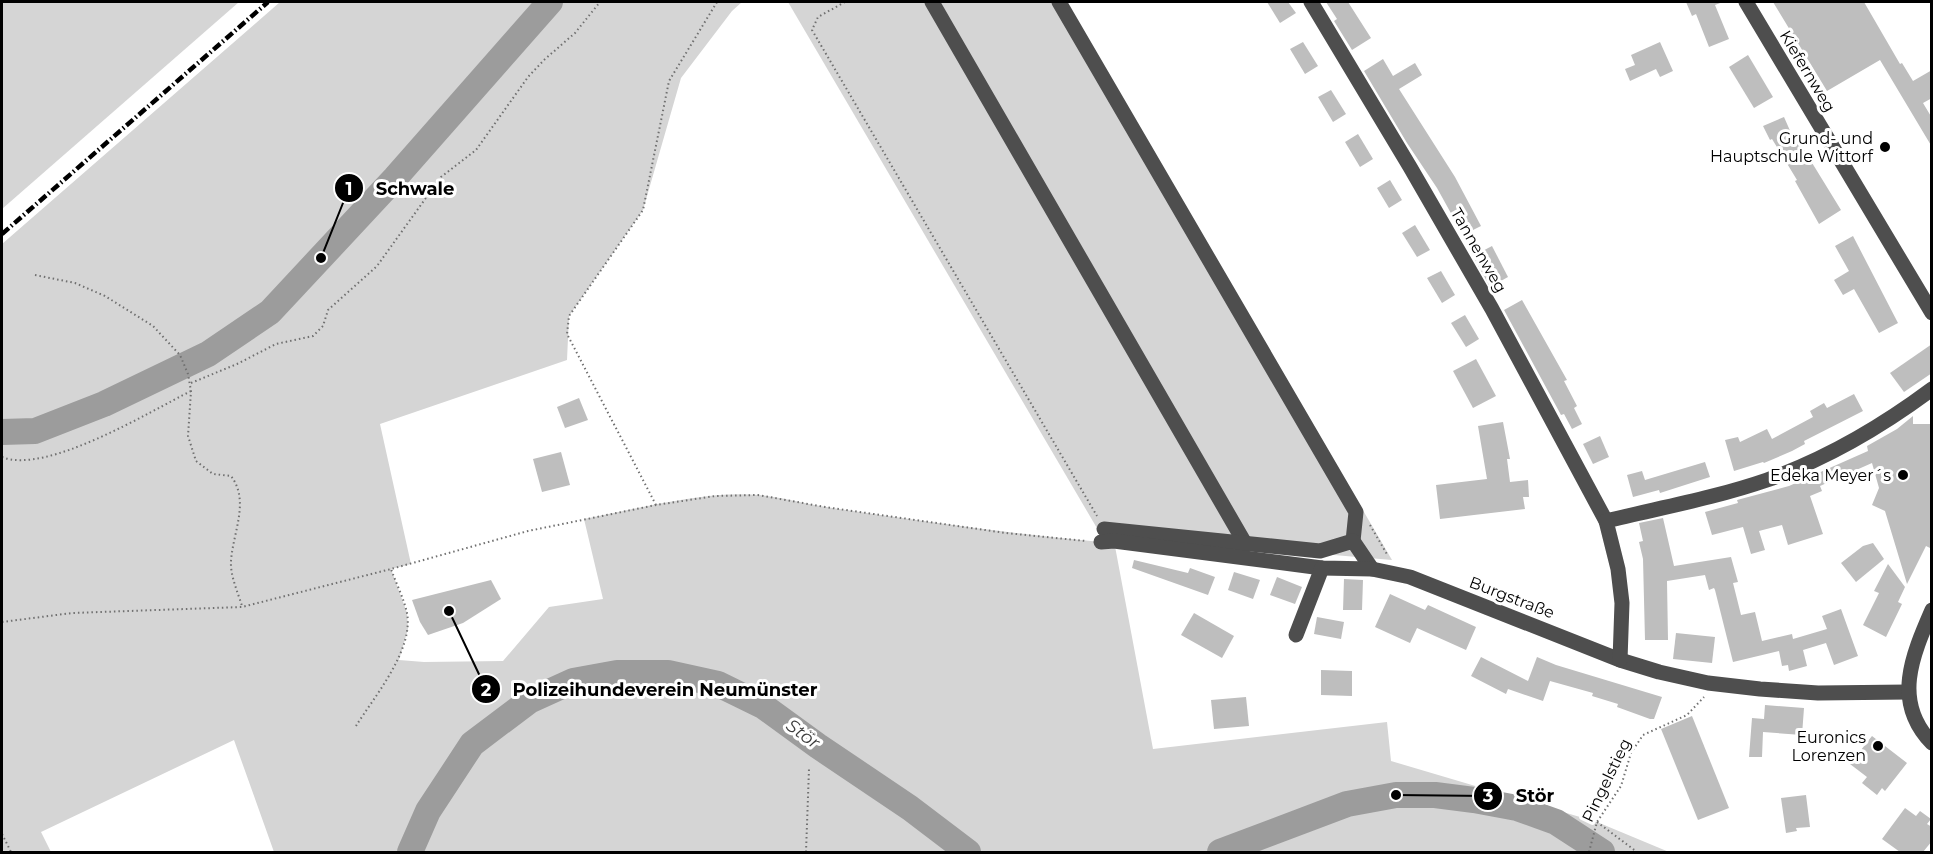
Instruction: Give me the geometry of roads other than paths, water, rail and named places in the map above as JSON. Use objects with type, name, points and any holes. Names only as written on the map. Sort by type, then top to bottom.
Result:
[{"type":"street","points":[[932,2],[1246,545],[1320,551],[1353,541]]},
{"type":"street","points":[[1059,2],[1356,512],[1353,541],[1372,569]]},
{"type":"street","name":"Tannenweg","points":[[1311,2],[1410,166],[1487,300],[1606,521],[1618,569],[1622,603],[1620,660]]},
{"type":"street","name":"Kiefernweg","points":[[1746,2],[1932,313]]},
{"type":"street","points":[[1606,521],[1720,494],[1766,480],[1856,440],[1932,389]]},
{"type":"street","name":"Burgstraße","points":[[1246,545],[1102,536],[1114,542],[1322,568],[1372,569],[1410,577],[1620,660],[1708,683],[1818,693],[1908,692]]},
{"type":"street","points":[[1296,635],[1322,568]]},
{"type":"street","points":[[1932,610],[1916,651],[1908,692],[1911,710],[1917,724],[1932,743]]},
{"type":"waterway","points":[[2,432],[35,431],[104,404],[208,354],[270,312],[395,178],[550,2]]},
{"type":"waterway","name":"Stör","points":[[410,852],[428,811],[472,744],[529,701],[573,681],[617,673],[668,673],[718,684],[763,706],[910,808],[968,852]]},
{"type":"waterway","name":"Stör","points":[[1220,852],[1347,804],[1396,795],[1435,795],[1517,808],[1556,822],[1602,852]]},
{"type":"railway","points":[[2,234],[268,2]]},
{"type":"place","name":"Grund- und Hauptschule Wittorf","points":[[1885,147]]},
{"type":"place","name":"Schwale","points":[[321,258]]},
{"type":"place","name":"Edeka Meyer´s","points":[[1903,475]]},
{"type":"place","name":"Polizeihundeverein Neumünster","points":[[449,611]]},
{"type":"place","name":"Euronics Lorenzen","points":[[1878,746]]},
{"type":"place","name":"Stör","points":[[1396,795]]}]
